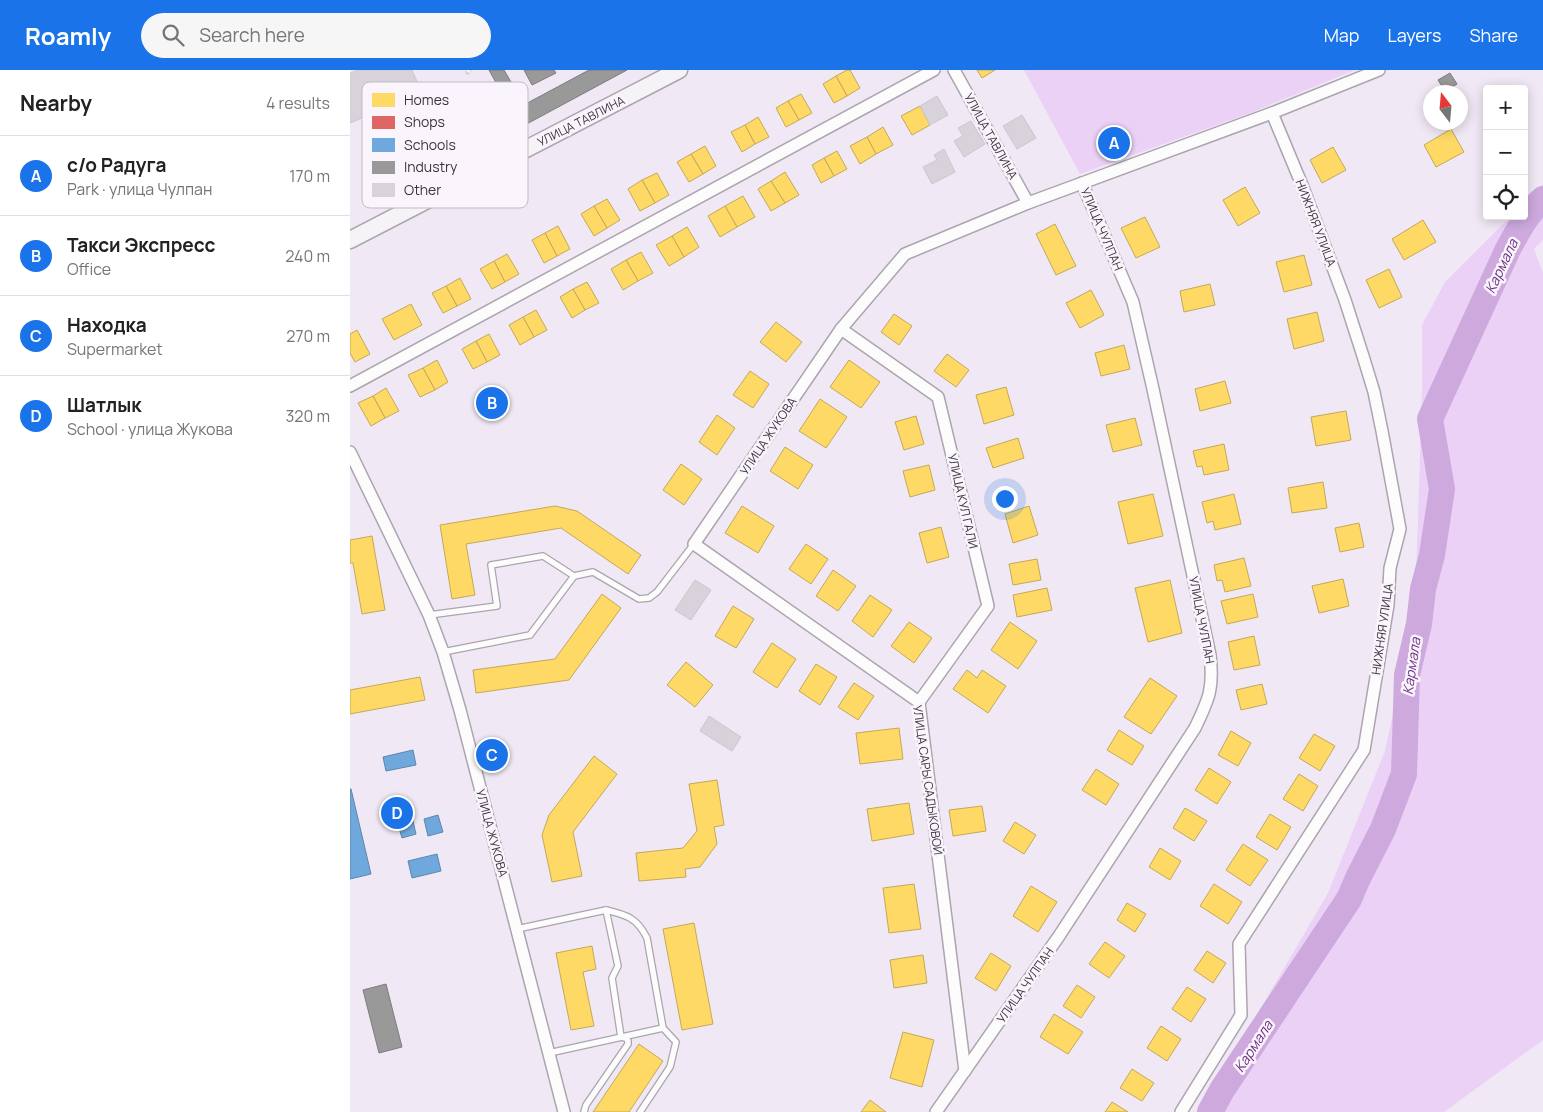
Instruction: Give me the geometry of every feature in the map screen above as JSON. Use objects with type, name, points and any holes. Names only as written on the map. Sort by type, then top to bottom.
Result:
[{"type":"main road","name":"УЛИЦА ТАВЛИНА","points":[[528,148],[679,70]]},
{"type":"main road","name":"УЛИЦА ТАВЛИНА","points":[[350,240],[412,208]]},
{"type":"street","points":[[350,386],[934,70]]},
{"type":"street","name":"УЛИЦА ТАВЛИНА","points":[[954,70],[1028,203]]},
{"type":"street","name":"УЛИЦА ЖУКОВА","points":[[694,544],[841,329],[905,254],[1028,203],[1379,70]]},
{"type":"street","name":"НИЖНЯЯ УЛИЦА","points":[[1182,1112],[1241,1015],[1239,944],[1364,750],[1388,605],[1390,568],[1400,529],[1374,392],[1363,356],[1339,282],[1272,112]]},
{"type":"street","name":"УЛИЦА ЧУЛПАН","points":[[936,1112],[1059,936],[1195,728],[1206,706],[1212,684],[1210,655],[1133,302],[1082,183]]},
{"type":"street","name":"УЛИЦА КУЛ ГАЛИ","points":[[841,329],[938,397],[988,606],[919,702]]},
{"type":"street","name":"УЛИЦА ЖУКОВА","points":[[350,452],[429,615],[443,652],[460,710],[564,1112]]},
{"type":"street","name":"УЛИЦА САРЫ САДЫКОВОЙ","points":[[694,544],[919,702],[965,1071]]},
{"type":"lane","points":[[443,652],[530,635],[574,576],[593,572],[639,598],[649,598],[657,592],[694,544]]},
{"type":"lane","points":[[429,615],[496,606],[490,565],[542,556],[574,576]]},
{"type":"lane","points":[[517,929],[606,910],[626,915],[642,928],[647,938],[663,1028],[676,1042],[670,1067],[640,1112]]},
{"type":"lane","points":[[606,910],[618,966],[612,978],[621,1037]]},
{"type":"lane","points":[[549,1053],[663,1028]]},
{"type":"lane","points":[[584,1112],[586,1105],[628,1044],[626,1038],[621,1037]]},
{"type":"shaded area","points":[[1024,70],[1355,70],[1250,113],[1080,174]]},
{"type":"shaded area","points":[[1543,184],[1543,240],[1534,249],[1543,273],[1543,1040],[1444,1112],[1200,1112],[1328,893],[1385,751],[1415,610],[1422,393],[1422,325],[1445,282],[1507,220],[1528,220],[1528,199]]},
{"type":"building: Homes","points":[[850,70],[860,88],[847,96],[836,76]]},
{"type":"building: Homes","points":[[977,70],[995,70],[982,78]]},
{"type":"building: Homes","points":[[836,76],[847,96],[834,103],[823,84]]},
{"type":"building: Homes","points":[[801,94],[812,113],[799,120],[788,101]]},
{"type":"building: Homes","points":[[788,101],[799,120],[786,127],[776,108]]},
{"type":"building: Homes","points":[[920,106],[930,125],[912,135],[901,116]]},
{"type":"building: Homes","points":[[758,117],[769,137],[755,144],[745,125]]},
{"type":"building: Homes","points":[[745,125],[755,144],[742,152],[731,132]]},
{"type":"building: Homes","points":[[883,127],[893,145],[876,154],[867,137]]},
{"type":"building: Homes","points":[[1452,130],[1464,152],[1436,167],[1424,145]]},
{"type":"building: Homes","points":[[867,137],[876,154],[860,164],[850,146]]},
{"type":"building: Homes","points":[[705,146],[716,166],[703,174],[691,154]]},
{"type":"building: Homes","points":[[1333,147],[1346,170],[1322,183],[1310,160]]},
{"type":"building: Homes","points":[[837,151],[847,169],[834,176],[824,158]]},
{"type":"building: Homes","points":[[691,154],[703,174],[689,182],[677,162]]},
{"type":"building: Homes","points":[[824,158],[834,176],[821,183],[812,165]]},
{"type":"building: Homes","points":[[785,172],[799,195],[785,203],[771,181]]},
{"type":"building: Homes","points":[[657,173],[669,195],[655,203],[642,180]]},
{"type":"building: Homes","points":[[642,180],[655,203],[640,211],[628,189]]},
{"type":"building: Homes","points":[[771,181],[785,203],[771,211],[758,189]]},
{"type":"building: Homes","points":[[1245,187],[1260,213],[1238,226],[1223,200]]},
{"type":"building: Homes","points":[[743,196],[755,217],[737,227],[725,206]]},
{"type":"building: Homes","points":[[607,199],[620,220],[607,228],[594,206]]},
{"type":"building: Homes","points":[[594,206],[607,228],[594,236],[581,214]]},
{"type":"building: Homes","points":[[725,206],[737,227],[720,237],[708,216]]},
{"type":"building: Homes","points":[[1145,217],[1160,247],[1136,258],[1121,228]]},
{"type":"building: Homes","points":[[1423,220],[1436,242],[1404,260],[1392,239]]},
{"type":"building: Homes","points":[[1055,224],[1076,266],[1056,275],[1036,234]]},
{"type":"building: Homes","points":[[558,226],[570,249],[557,256],[545,233]]},
{"type":"building: Homes","points":[[687,227],[699,247],[684,257],[672,236]]},
{"type":"building: Homes","points":[[545,233],[557,256],[544,263],[532,240]]},
{"type":"building: Homes","points":[[672,236],[684,257],[669,266],[656,245]]},
{"type":"building: Homes","points":[[641,252],[653,273],[638,281],[626,260]]},
{"type":"building: Homes","points":[[507,254],[519,274],[505,282],[494,261]]},
{"type":"building: Homes","points":[[1304,255],[1312,285],[1284,292],[1276,262]]},
{"type":"building: Homes","points":[[626,260],[638,281],[623,290],[611,269]]},
{"type":"building: Homes","points":[[494,261],[505,282],[492,289],[480,269]]},
{"type":"building: Homes","points":[[1389,269],[1402,297],[1379,308],[1366,280]]},
{"type":"building: Homes","points":[[460,278],[471,299],[457,306],[446,286]]},
{"type":"building: Homes","points":[[587,282],[599,303],[585,310],[573,289]]},
{"type":"building: Homes","points":[[1210,284],[1215,305],[1184,312],[1180,291]]},
{"type":"building: Homes","points":[[446,286],[457,306],[443,313],[432,293]]},
{"type":"building: Homes","points":[[573,289],[585,310],[572,318],[560,297]]},
{"type":"building: Homes","points":[[1091,290],[1104,315],[1080,328],[1066,303]]},
{"type":"building: Homes","points":[[411,304],[422,325],[394,340],[382,319]]},
{"type":"building: Homes","points":[[536,310],[547,330],[534,337],[523,317]]},
{"type":"building: Homes","points":[[1317,312],[1324,341],[1294,349],[1287,319]]},
{"type":"building: Homes","points":[[894,314],[912,326],[899,345],[881,332]]},
{"type":"building: Homes","points":[[523,317],[534,337],[520,345],[509,325]]},
{"type":"building: Homes","points":[[776,322],[802,342],[786,362],[760,342]]},
{"type":"building: Homes","points":[[357,330],[370,354],[355,362],[350,353],[350,334]]},
{"type":"building: Homes","points":[[489,334],[500,355],[487,362],[476,341]]},
{"type":"building: Homes","points":[[476,341],[487,362],[473,369],[462,349]]},
{"type":"building: Homes","points":[[1124,345],[1130,369],[1101,376],[1095,353]]},
{"type":"building: Homes","points":[[947,354],[969,370],[956,387],[934,371]]},
{"type":"building: Homes","points":[[437,360],[448,382],[435,390],[423,368]]},
{"type":"building: Homes","points":[[849,360],[880,382],[861,408],[830,387]]},
{"type":"building: Homes","points":[[423,368],[435,390],[420,397],[408,375]]},
{"type":"building: Homes","points":[[750,371],[769,384],[753,408],[733,395]]},
{"type":"building: Homes","points":[[1225,381],[1231,403],[1200,411],[1195,389]]},
{"type":"building: Homes","points":[[1006,387],[1014,415],[984,424],[976,395]]},
{"type":"building: Homes","points":[[386,388],[399,411],[385,418],[373,396]]},
{"type":"building: Homes","points":[[373,396],[385,418],[371,426],[358,403]]},
{"type":"building: Homes","points":[[820,399],[847,417],[826,448],[799,431]]},
{"type":"building: Homes","points":[[1346,411],[1351,440],[1316,446],[1311,417]]},
{"type":"building: Homes","points":[[717,415],[735,428],[717,455],[699,442]]},
{"type":"building: Homes","points":[[916,416],[924,444],[904,450],[895,422]]},
{"type":"building: Homes","points":[[1135,418],[1142,445],[1113,452],[1106,425]]},
{"type":"building: Homes","points":[[1018,438],[1024,458],[993,468],[986,448]]},
{"type":"building: Homes","points":[[1224,444],[1229,470],[1204,475],[1202,466],[1197,467],[1193,451]]},
{"type":"building: Homes","points":[[785,447],[813,465],[798,489],[770,471]]},
{"type":"building: Homes","points":[[681,464],[702,479],[684,505],[663,490]]},
{"type":"building: Homes","points":[[929,465],[935,490],[910,497],[903,471]]},
{"type":"building: Homes","points":[[1323,482],[1327,508],[1292,513],[1288,488]]},
{"type":"building: Homes","points":[[1153,494],[1163,536],[1128,544],[1118,502]]},
{"type":"building: Homes","points":[[1234,494],[1241,524],[1215,530],[1213,521],[1207,523],[1202,502]]},
{"type":"building: Homes","points":[[555,506],[577,511],[641,555],[628,574],[561,528],[466,544],[475,595],[452,599],[440,525]]},
{"type":"building: Homes","points":[[742,506],[774,526],[758,553],[725,533]]},
{"type":"building: Homes","points":[[1029,506],[1038,535],[1013,543],[1005,514]]},
{"type":"building: Homes","points":[[1359,523],[1364,547],[1340,552],[1335,528]]},
{"type":"building: Homes","points":[[941,527],[949,557],[927,563],[919,533]]},
{"type":"building: Homes","points":[[372,536],[385,610],[362,614],[353,563],[350,563],[350,540]]},
{"type":"building: Homes","points":[[806,544],[828,559],[811,584],[789,569]]},
{"type":"building: Homes","points":[[1244,558],[1251,586],[1225,592],[1222,580],[1217,581],[1214,565]]},
{"type":"building: Homes","points":[[1037,559],[1041,580],[1013,585],[1009,564]]},
{"type":"building: Homes","points":[[833,570],[856,586],[838,611],[816,596]]},
{"type":"building: Homes","points":[[1343,579],[1349,606],[1319,613],[1312,586]]},
{"type":"building: Homes","points":[[1170,580],[1182,633],[1148,642],[1135,588]]},
{"type":"building: Homes","points":[[1047,588],[1052,610],[1017,617],[1013,595]]},
{"type":"building: Homes","points":[[602,594],[621,608],[569,680],[476,693],[473,670],[555,659]]},
{"type":"building: Homes","points":[[1253,594],[1258,617],[1227,624],[1221,601]]},
{"type":"building: Homes","points":[[870,595],[892,610],[873,637],[852,621]]},
{"type":"building: Homes","points":[[733,606],[754,619],[736,648],[715,636]]},
{"type":"building: Homes","points":[[909,622],[932,638],[914,663],[891,646]]},
{"type":"building: Homes","points":[[1010,622],[1037,641],[1018,669],[991,650]]},
{"type":"building: Homes","points":[[1254,636],[1260,665],[1234,670],[1228,642]]},
{"type":"building: Homes","points":[[772,643],[796,659],[777,688],[753,672]]},
{"type":"building: Homes","points":[[686,662],[713,685],[695,707],[667,685]]},
{"type":"building: Homes","points":[[816,664],[837,677],[820,705],[799,691]]},
{"type":"building: Homes","points":[[967,670],[977,678],[982,670],[1006,686],[988,713],[953,689]]},
{"type":"building: Homes","points":[[420,677],[425,700],[350,714],[350,690]]},
{"type":"building: Homes","points":[[1150,678],[1177,696],[1151,734],[1124,717]]},
{"type":"building: Homes","points":[[854,683],[874,696],[858,720],[838,707]]},
{"type":"building: Homes","points":[[1262,684],[1267,704],[1241,710],[1236,690]]},
{"type":"building: Homes","points":[[899,728],[903,759],[860,764],[856,733]]},
{"type":"building: Homes","points":[[1119,730],[1144,746],[1132,765],[1107,750]]},
{"type":"building: Homes","points":[[1231,731],[1251,743],[1238,766],[1218,755]]},
{"type":"building: Homes","points":[[1314,734],[1335,746],[1320,771],[1299,758]]},
{"type":"building: Homes","points":[[594,756],[617,774],[573,832],[582,876],[552,882],[542,835],[549,815]]},
{"type":"building: Homes","points":[[1209,768],[1231,782],[1217,804],[1195,790]]},
{"type":"building: Homes","points":[[1096,769],[1119,784],[1106,805],[1082,790]]},
{"type":"building: Homes","points":[[1299,774],[1318,786],[1303,811],[1283,799]]},
{"type":"building: Homes","points":[[717,780],[724,825],[714,827],[717,844],[700,867],[685,869],[686,877],[639,881],[636,853],[683,848],[697,831],[689,784]]},
{"type":"building: Homes","points":[[909,803],[914,834],[872,841],[867,809]]},
{"type":"building: Homes","points":[[982,806],[986,831],[953,836],[949,810]]},
{"type":"building: Homes","points":[[1185,808],[1207,821],[1194,841],[1173,828]]},
{"type":"building: Homes","points":[[1270,814],[1291,827],[1277,850],[1256,837]]},
{"type":"building: Homes","points":[[1015,822],[1036,835],[1024,854],[1003,841]]},
{"type":"building: Homes","points":[[1243,844],[1268,860],[1250,886],[1226,870]]},
{"type":"building: Homes","points":[[1160,848],[1181,861],[1170,880],[1149,867]]},
{"type":"building: Homes","points":[[914,884],[921,929],[889,933],[883,888]]},
{"type":"building: Homes","points":[[1214,884],[1242,902],[1228,924],[1200,906]]},
{"type":"building: Homes","points":[[1031,886],[1057,902],[1038,932],[1013,916]]},
{"type":"building: Homes","points":[[1127,903],[1146,914],[1135,932],[1117,920]]},
{"type":"building: Homes","points":[[694,923],[713,1024],[682,1030],[663,929]]},
{"type":"building: Homes","points":[[1105,942],[1125,956],[1109,978],[1089,964]]},
{"type":"building: Homes","points":[[592,946],[596,969],[583,972],[594,1026],[571,1030],[556,953]]},
{"type":"building: Homes","points":[[1207,951],[1226,963],[1213,983],[1194,970]]},
{"type":"building: Homes","points":[[991,953],[1011,966],[996,991],[975,978]]},
{"type":"building: Homes","points":[[923,955],[927,983],[894,988],[890,960]]},
{"type":"building: Homes","points":[[1077,985],[1095,997],[1081,1018],[1063,1006]]},
{"type":"building: Homes","points":[[1187,987],[1206,999],[1191,1022],[1172,1009]]},
{"type":"building: Homes","points":[[1054,1014],[1083,1032],[1068,1054],[1040,1037]]},
{"type":"building: Homes","points":[[1161,1026],[1181,1039],[1167,1061],[1147,1048]]},
{"type":"building: Homes","points":[[903,1032],[934,1040],[922,1087],[890,1078]]},
{"type":"building: Homes","points":[[639,1044],[663,1061],[629,1112],[593,1112]]},
{"type":"building: Homes","points":[[1132,1069],[1154,1083],[1142,1101],[1120,1088]]},
{"type":"building: Homes","points":[[870,1100],[886,1112],[861,1112]]},
{"type":"building: Homes","points":[[1112,1102],[1128,1112],[1105,1112]]},
{"type":"building: Shops","points":[[494,741],[500,765],[490,768],[484,744]]},
{"type":"building: Schools","points":[[413,750],[416,765],[386,771],[383,757]]},
{"type":"building: Schools","points":[[350,789],[371,874],[350,879]]},
{"type":"building: Schools","points":[[438,815],[443,832],[428,836],[424,819]]},
{"type":"building: Schools","points":[[412,817],[416,834],[402,838],[397,821]]},
{"type":"building: Schools","points":[[437,854],[441,871],[412,878],[408,861]]},
{"type":"building: Industry","points":[[489,70],[504,70],[511,82],[496,82]]},
{"type":"building: Industry","points":[[524,70],[554,70],[556,73],[532,85]]},
{"type":"building: Industry","points":[[589,70],[627,70],[528,123],[528,103]]},
{"type":"building: Industry","points":[[1450,73],[1457,84],[1441,85],[1438,80]]},
{"type":"building: Industry","points":[[386,984],[402,1047],[379,1053],[363,990]]},
{"type":"building: Other","points":[[358,70],[412,70],[417,82],[362,82],[362,118],[350,123],[350,73]]},
{"type":"building: Other","points":[[937,96],[948,115],[930,125],[920,106]]},
{"type":"building: Other","points":[[1022,115],[1036,138],[1017,149],[1003,126]]},
{"type":"building: Other","points":[[971,121],[985,144],[964,157],[954,141],[963,136],[958,128]]},
{"type":"building: Other","points":[[944,149],[955,172],[932,184],[923,167],[937,160],[934,155]]},
{"type":"building: Other","points":[[695,580],[711,590],[691,620],[675,610]]},
{"type":"building: Other","points":[[709,716],[741,737],[732,751],[700,731]]},
{"type":"waterway","name":"Кармала","points":[[1210,1112],[1222,1090],[1349,899],[1383,829],[1404,774],[1407,675],[1419,624],[1423,589],[1432,555],[1442,489],[1430,419],[1508,249],[1528,216],[1543,199]]},
{"type":"place","name":"с/о Радуга","points":[[1114,143]]},
{"type":"place","name":"Такси Экспресс","points":[[492,403]]},
{"type":"place","name":"Находка","points":[[492,755]]},
{"type":"place","name":"Шатлык","points":[[397,813]]}]
